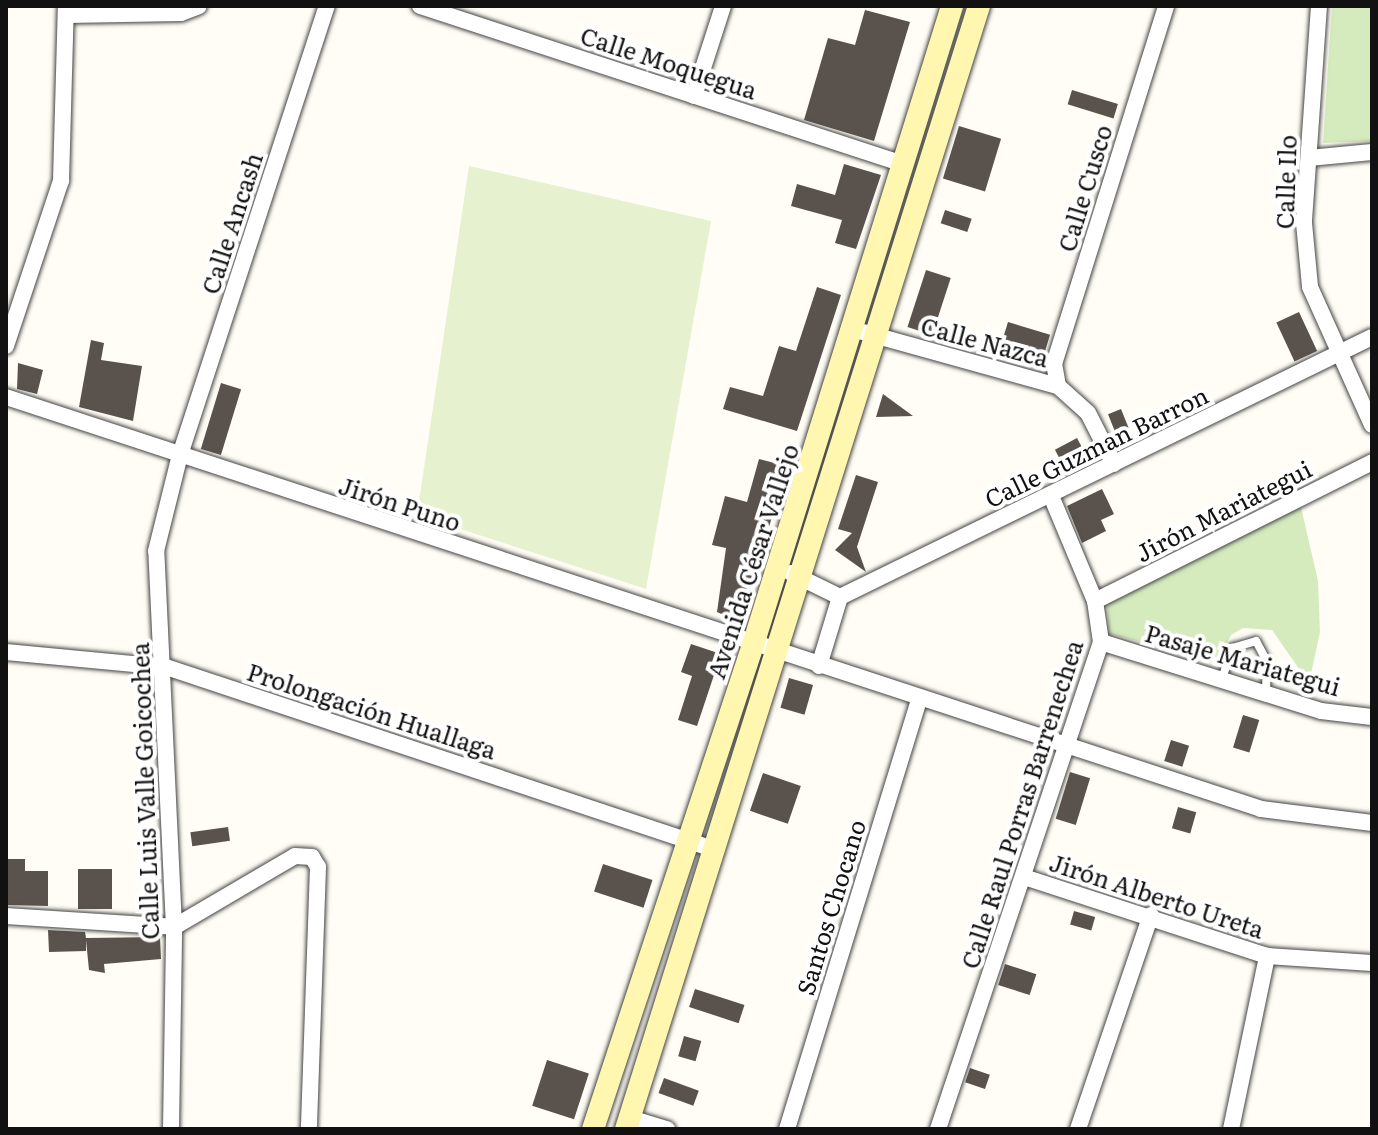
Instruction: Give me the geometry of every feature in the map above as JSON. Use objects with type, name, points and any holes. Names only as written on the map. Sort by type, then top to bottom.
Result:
[{"type":"main road","name":"Avenida César Vallejo","points":[[593,1129],[753,645],[952,6]]},
{"type":"main road","points":[[628,1123],[779,653],[979,6]]},
{"type":"main road","points":[[919,113],[943,119]]},
{"type":"street","points":[[6,346],[61,181],[66,10],[181,10],[199,6]]},
{"type":"street","name":"Calle Ancash","points":[[180,455],[327,6]]},
{"type":"street","name":"Calle Moquegua","points":[[420,6],[903,164]]},
{"type":"street","points":[[694,96],[723,6]]},
{"type":"street","name":"Calle Cusco","points":[[1058,386],[1054,364],[1166,6]]},
{"type":"street","name":"Calle Ilo","points":[[1319,6],[1304,223],[1310,287],[1372,425]]},
{"type":"street","points":[[1309,158],[1372,152]]},
{"type":"street","name":"Calle Nazca","points":[[852,329],[1058,386],[1088,413],[1114,464]]},
{"type":"street","name":"Calle Guzman Barron","points":[[840,597],[1372,337]]},
{"type":"street","name":"Jirón Puno","points":[[6,397],[753,645],[1261,809],[1372,823]]},
{"type":"street","name":"Calle Luis Valle Goicochea","points":[[171,1129],[174,927],[166,667],[156,551],[180,455]]},
{"type":"street","name":"Jirón Mariategui","points":[[1095,601],[1372,462]]},
{"type":"street","name":"Calle Raul Porras Barrenechea","points":[[938,1129],[1101,642],[1095,601],[1051,496]]},
{"type":"street","points":[[777,568],[803,576],[840,597],[819,666]]},
{"type":"street","name":"Pasaje Mariategui","points":[[1101,642],[1321,711],[1372,717]]},
{"type":"street","name":"Prolongación Huallaga","points":[[6,652],[166,667],[716,850]]},
{"type":"street","name":"Santos Chocano","points":[[787,1129],[919,699]]},
{"type":"street","points":[[6,916],[174,927],[295,856],[312,857],[318,867],[309,1129]]},
{"type":"street","name":"Jirón Alberto Ureta","points":[[1024,877],[1151,915],[1267,956],[1372,963]]},
{"type":"street","points":[[1078,1129],[1151,915]]},
{"type":"street","points":[[1231,1129],[1267,956]]},
{"type":"street","points":[[628,1123],[667,1129]]},
{"type":"lane","points":[[1221,680],[1232,648],[1256,641],[1267,662],[1266,693]]},
{"type":"green space","points":[[1332,6],[1372,6],[1372,141],[1323,143]]},
{"type":"green space","points":[[469,166],[711,221],[646,589],[417,515]]},
{"type":"green space","points":[[1301,507],[1318,581],[1320,632],[1309,683],[1272,630],[1243,628],[1231,635],[1217,661],[1109,634],[1107,599]]},
{"type":"building","points":[[865,10],[910,22],[874,141],[804,120],[828,38],[855,45]]},
{"type":"building","points":[[1072,90],[1118,104],[1114,118],[1068,104]]},
{"type":"building","points":[[959,126],[1001,139],[985,191],[943,179]]},
{"type":"building","points":[[844,164],[881,175],[856,249],[835,243],[842,220],[791,206],[797,184],[835,195]]},
{"type":"building","points":[[945,210],[972,219],[967,232],[941,223]]},
{"type":"building","points":[[926,270],[951,278],[932,335],[907,327]]},
{"type":"building","points":[[817,287],[841,295],[797,431],[723,409],[730,387],[763,396],[779,346],[796,351]]},
{"type":"building","points":[[1299,312],[1317,351],[1295,362],[1276,323]]},
{"type":"building","points":[[1008,322],[1050,335],[1045,352],[1003,339]]},
{"type":"building","points":[[91,340],[104,343],[101,360],[142,366],[133,421],[79,407]]},
{"type":"building","points":[[18,363],[43,370],[37,394],[17,389]]},
{"type":"building","points":[[221,383],[241,389],[221,455],[201,449]]},
{"type":"building","points":[[883,394],[913,416],[876,417]]},
{"type":"building","points":[[1121,409],[1132,436],[1119,441],[1108,414]]},
{"type":"building","points":[[1077,438],[1088,459],[1066,471],[1055,450]]},
{"type":"building","points":[[759,459],[786,466],[765,542],[760,541],[747,615],[733,619],[717,612],[726,548],[712,545],[725,496],[747,502]]},
{"type":"building","points":[[856,475],[878,482],[857,547],[866,572],[835,550],[852,533],[838,529]]},
{"type":"building","points":[[1102,489],[1114,514],[1101,520],[1106,531],[1082,543],[1067,506]]},
{"type":"building","points":[[691,644],[721,654],[697,726],[678,720],[692,676],[681,672]]},
{"type":"building","points":[[789,678],[813,685],[804,715],[780,708]]},
{"type":"building","points":[[1243,715],[1259,720],[1249,752],[1233,748]]},
{"type":"building","points":[[1171,740],[1189,746],[1182,767],[1164,761]]},
{"type":"building","points":[[1070,772],[1090,778],[1076,825],[1056,819]]},
{"type":"building","points":[[763,773],[801,786],[788,824],[750,811]]},
{"type":"building","points":[[1178,807],[1196,812],[1190,833],[1172,828]]},
{"type":"building","points":[[228,827],[230,841],[192,846],[190,832]]},
{"type":"building","points":[[6,859],[25,859],[25,871],[48,871],[48,906],[6,905]]},
{"type":"building","points":[[603,864],[652,880],[643,908],[594,892]]},
{"type":"building","points":[[78,869],[112,869],[112,909],[78,909]]},
{"type":"building","points":[[1074,911],[1095,917],[1091,931],[1070,924]]},
{"type":"building","points":[[48,930],[85,932],[86,938],[160,937],[161,959],[104,964],[105,973],[89,970],[86,940],[86,951],[49,952]]},
{"type":"building","points":[[1005,964],[1036,974],[1030,995],[998,985]]},
{"type":"building","points":[[695,989],[744,1005],[739,1023],[689,1007]]},
{"type":"building","points":[[684,1036],[701,1041],[696,1061],[678,1056]]},
{"type":"building","points":[[547,1060],[589,1074],[574,1119],[532,1106]]},
{"type":"building","points":[[970,1068],[990,1075],[985,1089],[965,1082]]},
{"type":"building","points":[[664,1078],[699,1091],[693,1106],[659,1093]]}]
